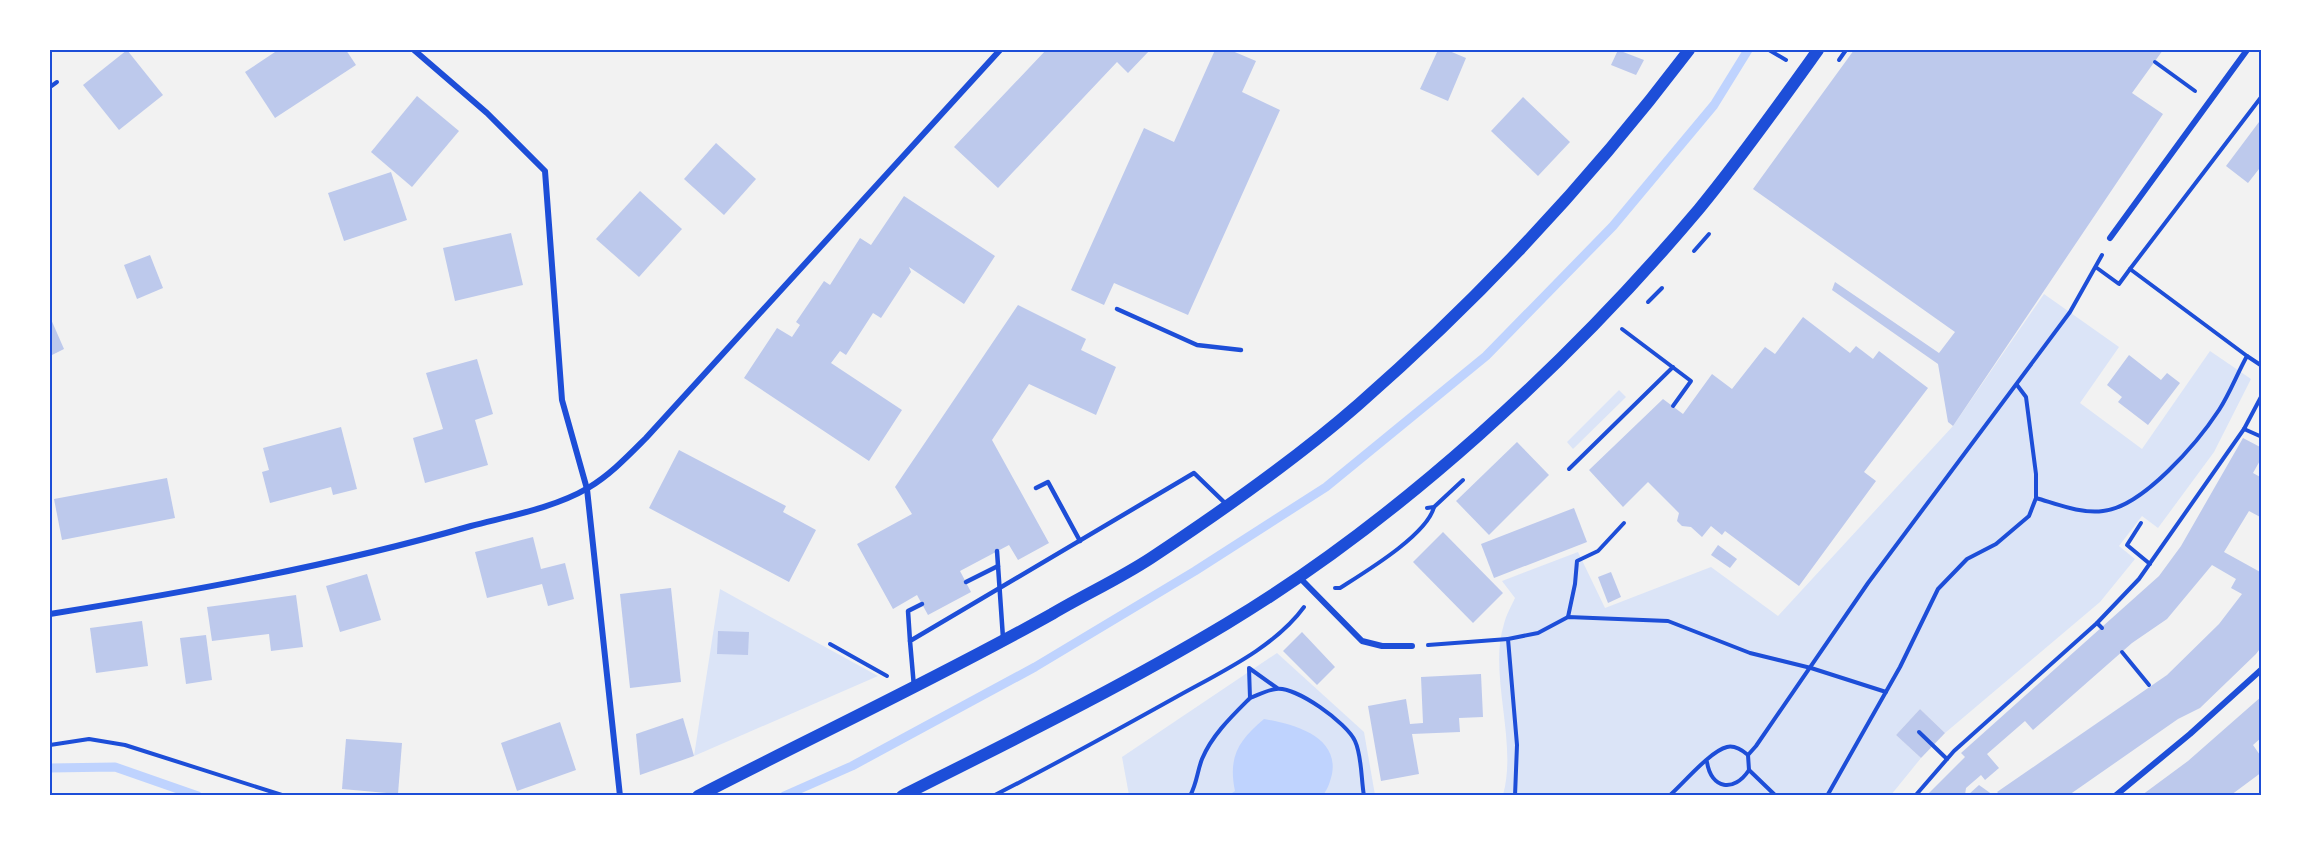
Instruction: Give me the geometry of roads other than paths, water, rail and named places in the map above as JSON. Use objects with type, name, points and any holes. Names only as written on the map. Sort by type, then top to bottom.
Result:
[{"type":"main road","points":[[698,795],[1003,641],[1149,559],[1357,406],[1449,320],[1555,210],[1658,91],[1689,50]]},
{"type":"main road","points":[[902,795],[1064,714],[1227,624],[1356,536],[1522,395],[1605,313],[1700,207],[1818,50]]},
{"type":"street","points":[[414,50],[487,113],[545,171],[562,399],[587,489],[620,795]]},
{"type":"street","points":[[50,614],[302,570],[449,533],[544,505],[587,489],[614,469],[646,438],[1000,50]]},
{"type":"street","points":[[2110,238],[2247,50]]},
{"type":"street","points":[[1299,576],[1362,641],[1382,646],[1412,646]]},
{"type":"street","points":[[2115,795],[2190,734],[2262,669]]},
{"type":"lane","points":[[1117,309],[1197,345],[1241,350]]},
{"type":"lane","points":[[910,641],[1194,473],[1226,504]]},
{"type":"lane","points":[[1036,488],[1048,482],[1080,541]]},
{"type":"lane","points":[[997,551],[1003,641]]},
{"type":"lane","points":[[966,582],[998,566]]},
{"type":"lane","points":[[914,687],[908,611],[922,604]]},
{"type":"water","points":[[1264,719],[1288,724],[1312,734],[1328,750],[1332,761],[1332,774],[1323,795],[1309,793],[1301,796],[1229,795],[1235,791],[1233,768],[1237,750]]},
{"type":"waterway","points":[[784,796],[852,766],[1035,667],[1195,571],[1326,487],[1486,356],[1613,226],[1714,105],[1748,50]]},
{"type":"waterway","points":[[50,768],[115,767],[198,796]]}]
